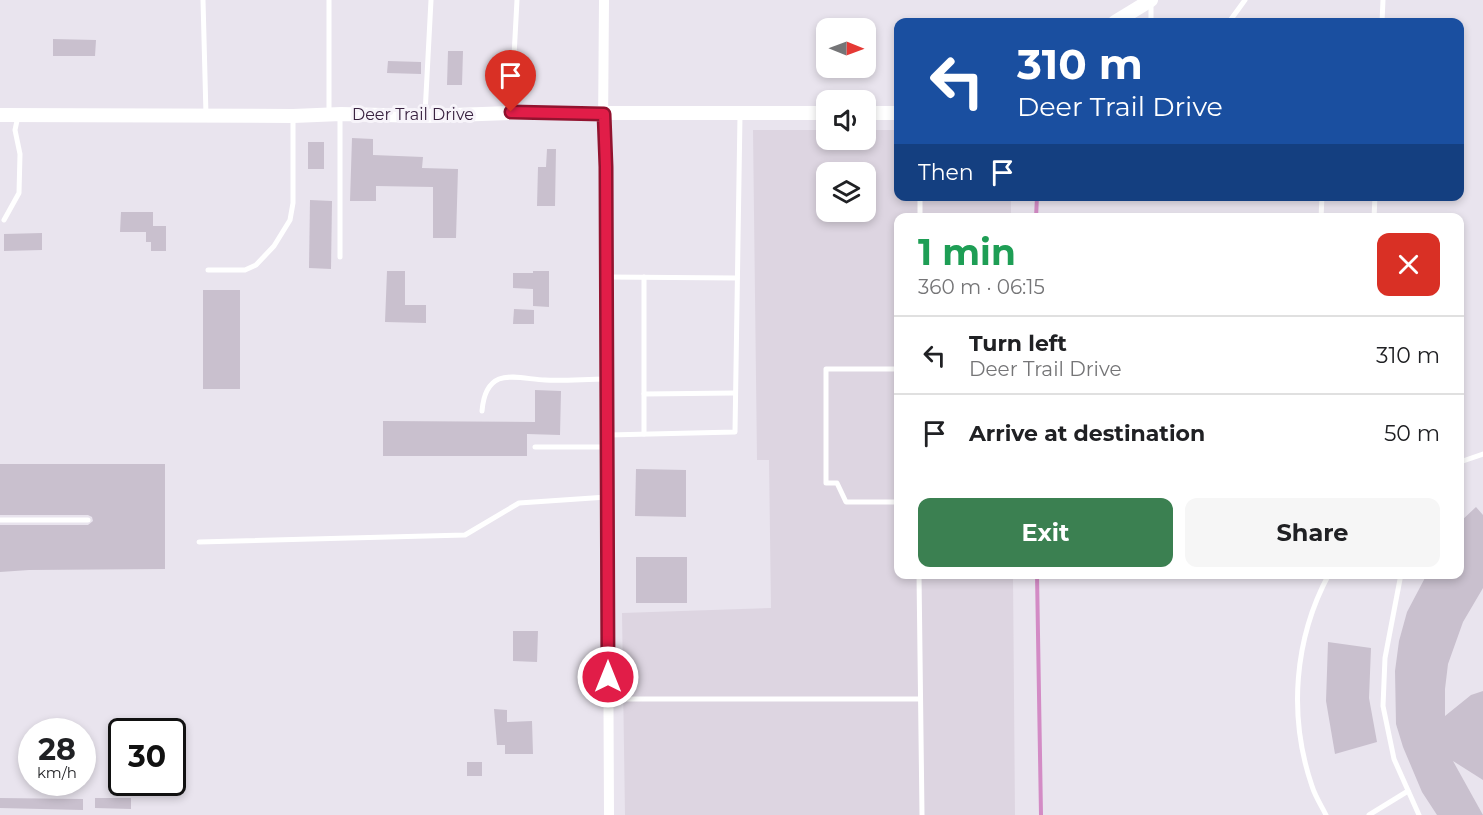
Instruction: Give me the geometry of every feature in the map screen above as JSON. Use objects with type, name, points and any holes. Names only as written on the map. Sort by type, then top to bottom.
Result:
[{"type":"street","points":[[604,0],[609,815]]},
{"type":"street","points":[[1122,18],[1151,0]]},
{"type":"street","name":"Deer Trail Drive","points":[[0,115],[425,116],[511,112],[816,113]]},
{"type":"street","points":[[876,113],[894,113]]},
{"type":"lane","points":[[203,0],[206,114]]},
{"type":"lane","points":[[330,0],[340,257]]},
{"type":"lane","points":[[425,116],[431,0]]},
{"type":"lane","points":[[511,112],[517,0]]},
{"type":"lane","points":[[1151,0],[1151,18]]},
{"type":"lane","points":[[1232,18],[1245,0]]},
{"type":"lane","points":[[1382,18],[1383,0]]},
{"type":"lane","points":[[606,435],[735,432],[740,114]]},
{"type":"lane","points":[[4,220],[19,193],[20,154],[15,130],[18,115]]},
{"type":"lane","points":[[208,270],[245,270],[256,265],[274,246],[290,220],[293,203],[293,116]]},
{"type":"lane","points":[[605,277],[737,278]]},
{"type":"lane","points":[[644,277],[644,434]]},
{"type":"lane","points":[[894,369],[826,369],[826,483],[837,483],[846,502],[894,502]]},
{"type":"lane","points":[[482,411],[483,400],[488,389],[497,380],[507,378],[606,379]]},
{"type":"lane","points":[[644,394],[735,393]]},
{"type":"lane","points":[[535,447],[606,447]]},
{"type":"lane","points":[[1464,460],[1483,453]]},
{"type":"lane","points":[[199,542],[465,535],[519,503],[607,497]]},
{"type":"lane","points":[[0,520],[88,520]]},
{"type":"lane","points":[[919,579],[922,815]]},
{"type":"lane","points":[[1326,579],[1319,593],[1304,637],[1298,674],[1297,702],[1302,746],[1312,786],[1326,815]]},
{"type":"lane","points":[[1400,579],[1385,658],[1383,706],[1394,759],[1419,815]]},
{"type":"lane","points":[[608,699],[920,699]]},
{"type":"lane","points":[[1370,815],[1408,791]]},
{"type":"shaded area","points":[[753,130],[816,130],[816,150],[876,150],[876,130],[894,130],[894,201],[1011,201],[1011,213],[894,213],[894,579],[1013,579],[1015,815],[625,815],[622,613],[771,608],[769,460],[757,460]]},
{"type":"building","points":[[53,39],[96,40],[95,56],[53,56]]},
{"type":"building","points":[[448,51],[463,51],[462,85],[447,85]]},
{"type":"building","points":[[388,61],[421,62],[421,74],[387,73]]},
{"type":"building","points":[[352,138],[373,139],[373,155],[423,157],[422,168],[458,169],[456,238],[433,238],[433,187],[376,186],[376,201],[350,201]]},
{"type":"building","points":[[308,142],[324,142],[324,169],[308,169]]},
{"type":"building","points":[[547,149],[556,149],[555,206],[537,206],[538,167],[546,167]]},
{"type":"building","points":[[310,200],[332,201],[331,269],[309,268]]},
{"type":"building","points":[[121,212],[153,212],[153,226],[166,226],[166,251],[151,251],[151,242],[146,242],[146,232],[120,232]]},
{"type":"building","points":[[42,233],[42,250],[4,251],[4,234]]},
{"type":"building","points":[[387,271],[405,271],[405,305],[426,305],[426,323],[385,322]]},
{"type":"building","points":[[533,271],[549,271],[549,307],[533,306],[533,289],[513,288],[513,273],[533,273]]},
{"type":"building","points":[[203,290],[240,290],[240,389],[203,389]]},
{"type":"building","points":[[514,309],[534,310],[534,324],[513,324]]},
{"type":"building","points":[[535,390],[561,391],[560,435],[527,434],[527,456],[383,456],[383,421],[535,422]]},
{"type":"building","points":[[0,464],[165,464],[165,569],[0,572],[0,525],[88,525],[93,521],[88,515],[0,515]]},
{"type":"building","points":[[636,469],[686,470],[686,517],[635,516]]},
{"type":"building","points":[[1476,507],[1483,515],[1483,588],[1463,622],[1448,664],[1445,716],[1471,695],[1483,691],[1483,780],[1453,761],[1483,815],[1437,815],[1422,792],[1396,724],[1395,671],[1399,641],[1407,612],[1424,579],[1464,579],[1464,518]]},
{"type":"building","points":[[636,557],[687,557],[687,603],[636,603]]},
{"type":"building","points":[[513,631],[538,631],[537,662],[513,661]]},
{"type":"building","points":[[1328,642],[1371,648],[1369,698],[1377,742],[1335,754],[1326,701]]},
{"type":"building","points":[[494,709],[507,710],[507,722],[532,721],[533,754],[505,754],[505,745],[497,745]]},
{"type":"building","points":[[467,762],[482,762],[482,776],[467,776]]},
{"type":"building","points":[[0,798],[83,799],[83,810],[0,808]]},
{"type":"building","points":[[95,798],[131,798],[131,809],[95,808]]},
{"type":"waterway","points":[[1036,213],[1037,201]]},
{"type":"waterway","points":[[1037,579],[1041,815]]},
{"type":"route","points":[[511,112],[604,114],[608,677]]}]
